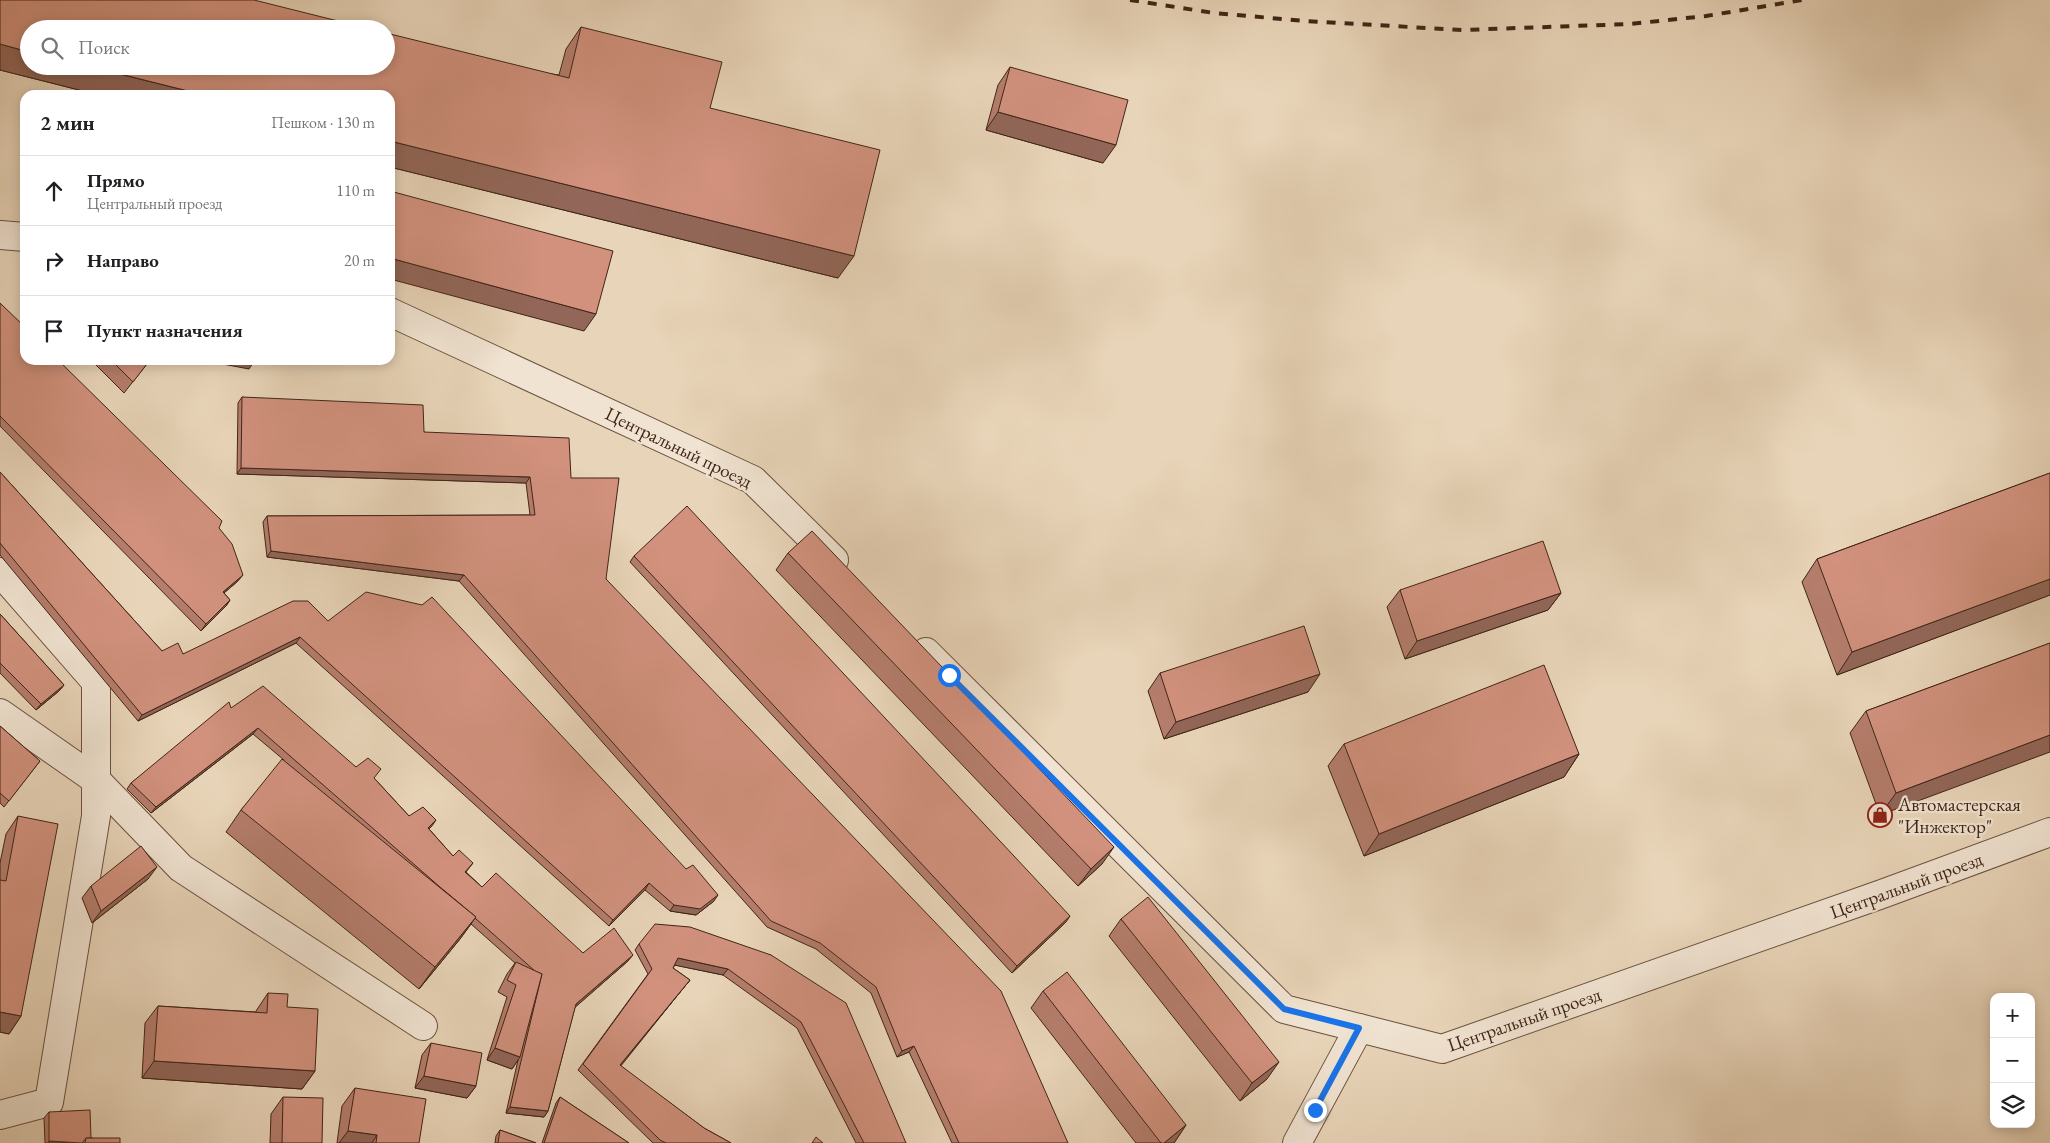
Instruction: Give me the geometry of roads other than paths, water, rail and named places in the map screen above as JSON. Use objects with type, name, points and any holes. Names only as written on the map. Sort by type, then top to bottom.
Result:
[{"type":"street","points":[[0,235],[20,237]]},
{"type":"street","name":"Центральный проезд","points":[[395,314],[753,480],[848,574]]},
{"type":"street","points":[[0,572],[96,682],[96,816],[47,1114],[0,1115]]},
{"type":"street","name":"Центральный проезд","points":[[911,636],[1284,1009],[1442,1049],[1882,894],[2050,832]]},
{"type":"street","points":[[0,713],[96,780],[181,868],[423,1026]]},
{"type":"street","points":[[1297,1143],[1359,1028]]},
{"type":"railway","points":[[1130,0],[1214,13],[1305,21],[1462,30],[1630,24],[1706,16],[1802,0]]},
{"type":"place","name":"Автомастерская \"Инжектор\"","points":[[1880,815]]}]
